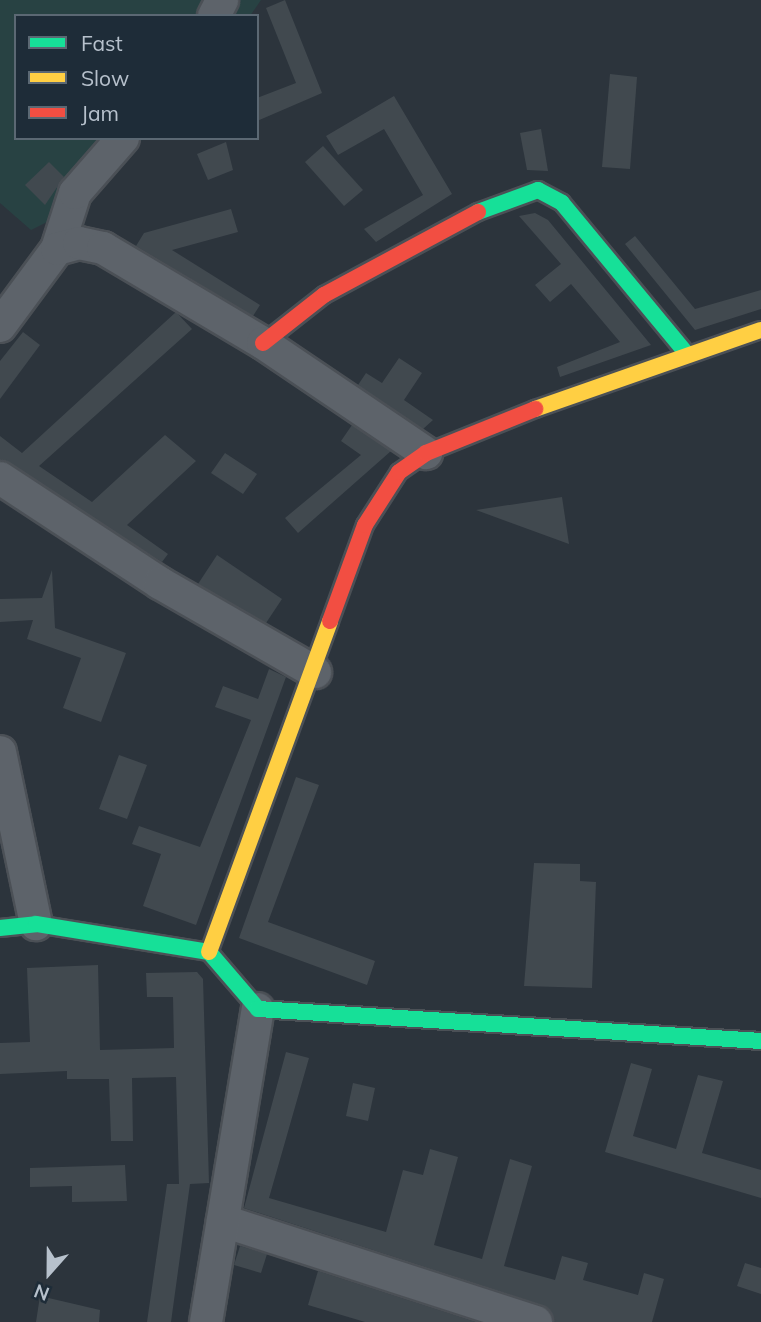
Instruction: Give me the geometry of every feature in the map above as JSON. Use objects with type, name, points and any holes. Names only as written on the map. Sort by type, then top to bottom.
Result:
[{"type":"street","points":[[0,326],[57,249],[75,193],[121,140]]},
{"type":"street","points":[[263,343],[324,295],[506,197],[538,190],[562,203],[686,353]]},
{"type":"street","points":[[57,249],[79,243],[103,248],[263,343],[426,453]]},
{"type":"street","points":[[209,952],[315,672],[365,526],[384,489],[426,453],[686,353],[761,330]]},
{"type":"street","points":[[0,478],[160,583],[315,672]]},
{"type":"street","points":[[0,752],[36,924]]},
{"type":"street","points":[[0,928],[36,924],[209,952],[258,1009],[761,1041]]},
{"type":"street","points":[[206,1322],[258,1009]]},
{"type":"street","points":[[223,1221],[536,1322]]},
{"type":"green space","points":[[0,0],[261,0],[251,14],[14,14],[14,140],[142,140],[65,213],[31,230],[0,203]]},
{"type":"building","points":[[285,0],[322,93],[259,120],[259,97],[296,83],[266,8]]},
{"type":"building","points":[[610,74],[637,77],[630,169],[602,167]]},
{"type":"building","points":[[394,96],[452,194],[376,242],[364,229],[423,195],[384,129],[338,155],[326,136]]},
{"type":"building","points":[[541,129],[548,171],[527,170],[520,133]]},
{"type":"building","points":[[226,142],[233,170],[208,180],[197,154]]},
{"type":"building","points":[[323,146],[363,190],[344,206],[305,162]]},
{"type":"building","points":[[49,162],[64,177],[45,205],[25,185]]},
{"type":"building","points":[[231,209],[238,232],[172,250],[260,305],[253,316],[136,246],[144,233]]},
{"type":"building","points":[[535,213],[548,220],[651,345],[560,377],[557,367],[620,342],[571,284],[550,302],[535,285],[561,264],[519,216]]},
{"type":"building","points":[[635,236],[695,309],[761,290],[761,309],[695,330],[625,244]]},
{"type":"building","points":[[176,312],[192,329],[39,466],[92,502],[165,435],[196,461],[127,525],[168,554],[162,562],[0,460],[0,436],[22,453]]},
{"type":"building","points":[[23,332],[40,345],[0,399],[0,361]]},
{"type":"building","points":[[399,358],[422,373],[404,400],[433,420],[423,429],[358,385],[366,373],[382,383]]},
{"type":"building","points":[[352,425],[391,451],[298,533],[285,518],[361,455],[341,441]]},
{"type":"building","points":[[225,453],[257,474],[243,494],[211,473]]},
{"type":"building","points":[[562,497],[569,544],[476,510]]},
{"type":"building","points":[[217,555],[282,599],[266,623],[198,584]]},
{"type":"building","points":[[52,570],[55,628],[126,653],[101,722],[63,708],[81,658],[27,639],[33,620],[0,622],[0,599],[42,598]]},
{"type":"building","points":[[269,669],[286,677],[196,925],[143,906],[161,854],[132,844],[139,826],[200,847],[251,720],[215,707],[223,686],[258,699]]},
{"type":"building","points":[[119,755],[147,765],[127,819],[99,809]]},
{"type":"building","points":[[296,777],[319,785],[268,922],[375,961],[367,985],[239,938]]},
{"type":"building","points":[[534,863],[580,864],[580,881],[596,882],[592,988],[524,986]]},
{"type":"building","points":[[98,965],[100,1050],[174,1048],[173,997],[147,997],[146,973],[197,972],[203,979],[209,1183],[190,1184],[171,1322],[147,1322],[167,1184],[179,1184],[176,1077],[132,1078],[133,1141],[111,1141],[109,1079],[67,1079],[67,1071],[0,1074],[0,1043],[30,1042],[27,968]]},
{"type":"building","points":[[286,1052],[309,1058],[269,1198],[386,1232],[403,1170],[423,1175],[430,1149],[458,1157],[434,1245],[482,1259],[510,1159],[532,1166],[504,1266],[555,1280],[562,1256],[588,1263],[583,1280],[638,1295],[644,1273],[664,1279],[652,1322],[554,1322],[542,1305],[244,1208]]},
{"type":"building","points":[[631,1063],[652,1069],[633,1136],[676,1149],[698,1075],[723,1081],[702,1153],[761,1170],[761,1198],[605,1152]]},
{"type":"building","points":[[353,1083],[375,1088],[368,1121],[346,1116]]},
{"type":"building","points":[[125,1165],[127,1201],[72,1202],[72,1186],[30,1187],[30,1168]]},
{"type":"building","points":[[240,1246],[267,1254],[261,1273],[234,1265]]},
{"type":"building","points":[[745,1263],[761,1268],[761,1294],[737,1286]]},
{"type":"building","points":[[318,1271],[476,1322],[365,1322],[308,1305]]},
{"type":"building","points":[[40,1296],[100,1310],[99,1322],[36,1322]]},
{"type":"traffic: fast","points":[[478,212],[538,190],[562,203],[686,353]]},
{"type":"traffic: fast","points":[[0,928],[36,924],[209,952],[258,1009],[761,1041]]},
{"type":"traffic: slow","points":[[535,409],[761,330]]},
{"type":"traffic: slow","points":[[209,952],[330,621]]},
{"type":"traffic: jam","points":[[263,343],[324,295],[478,212]]},
{"type":"traffic: jam","points":[[330,621],[365,525],[399,472],[426,453],[535,409]]}]
